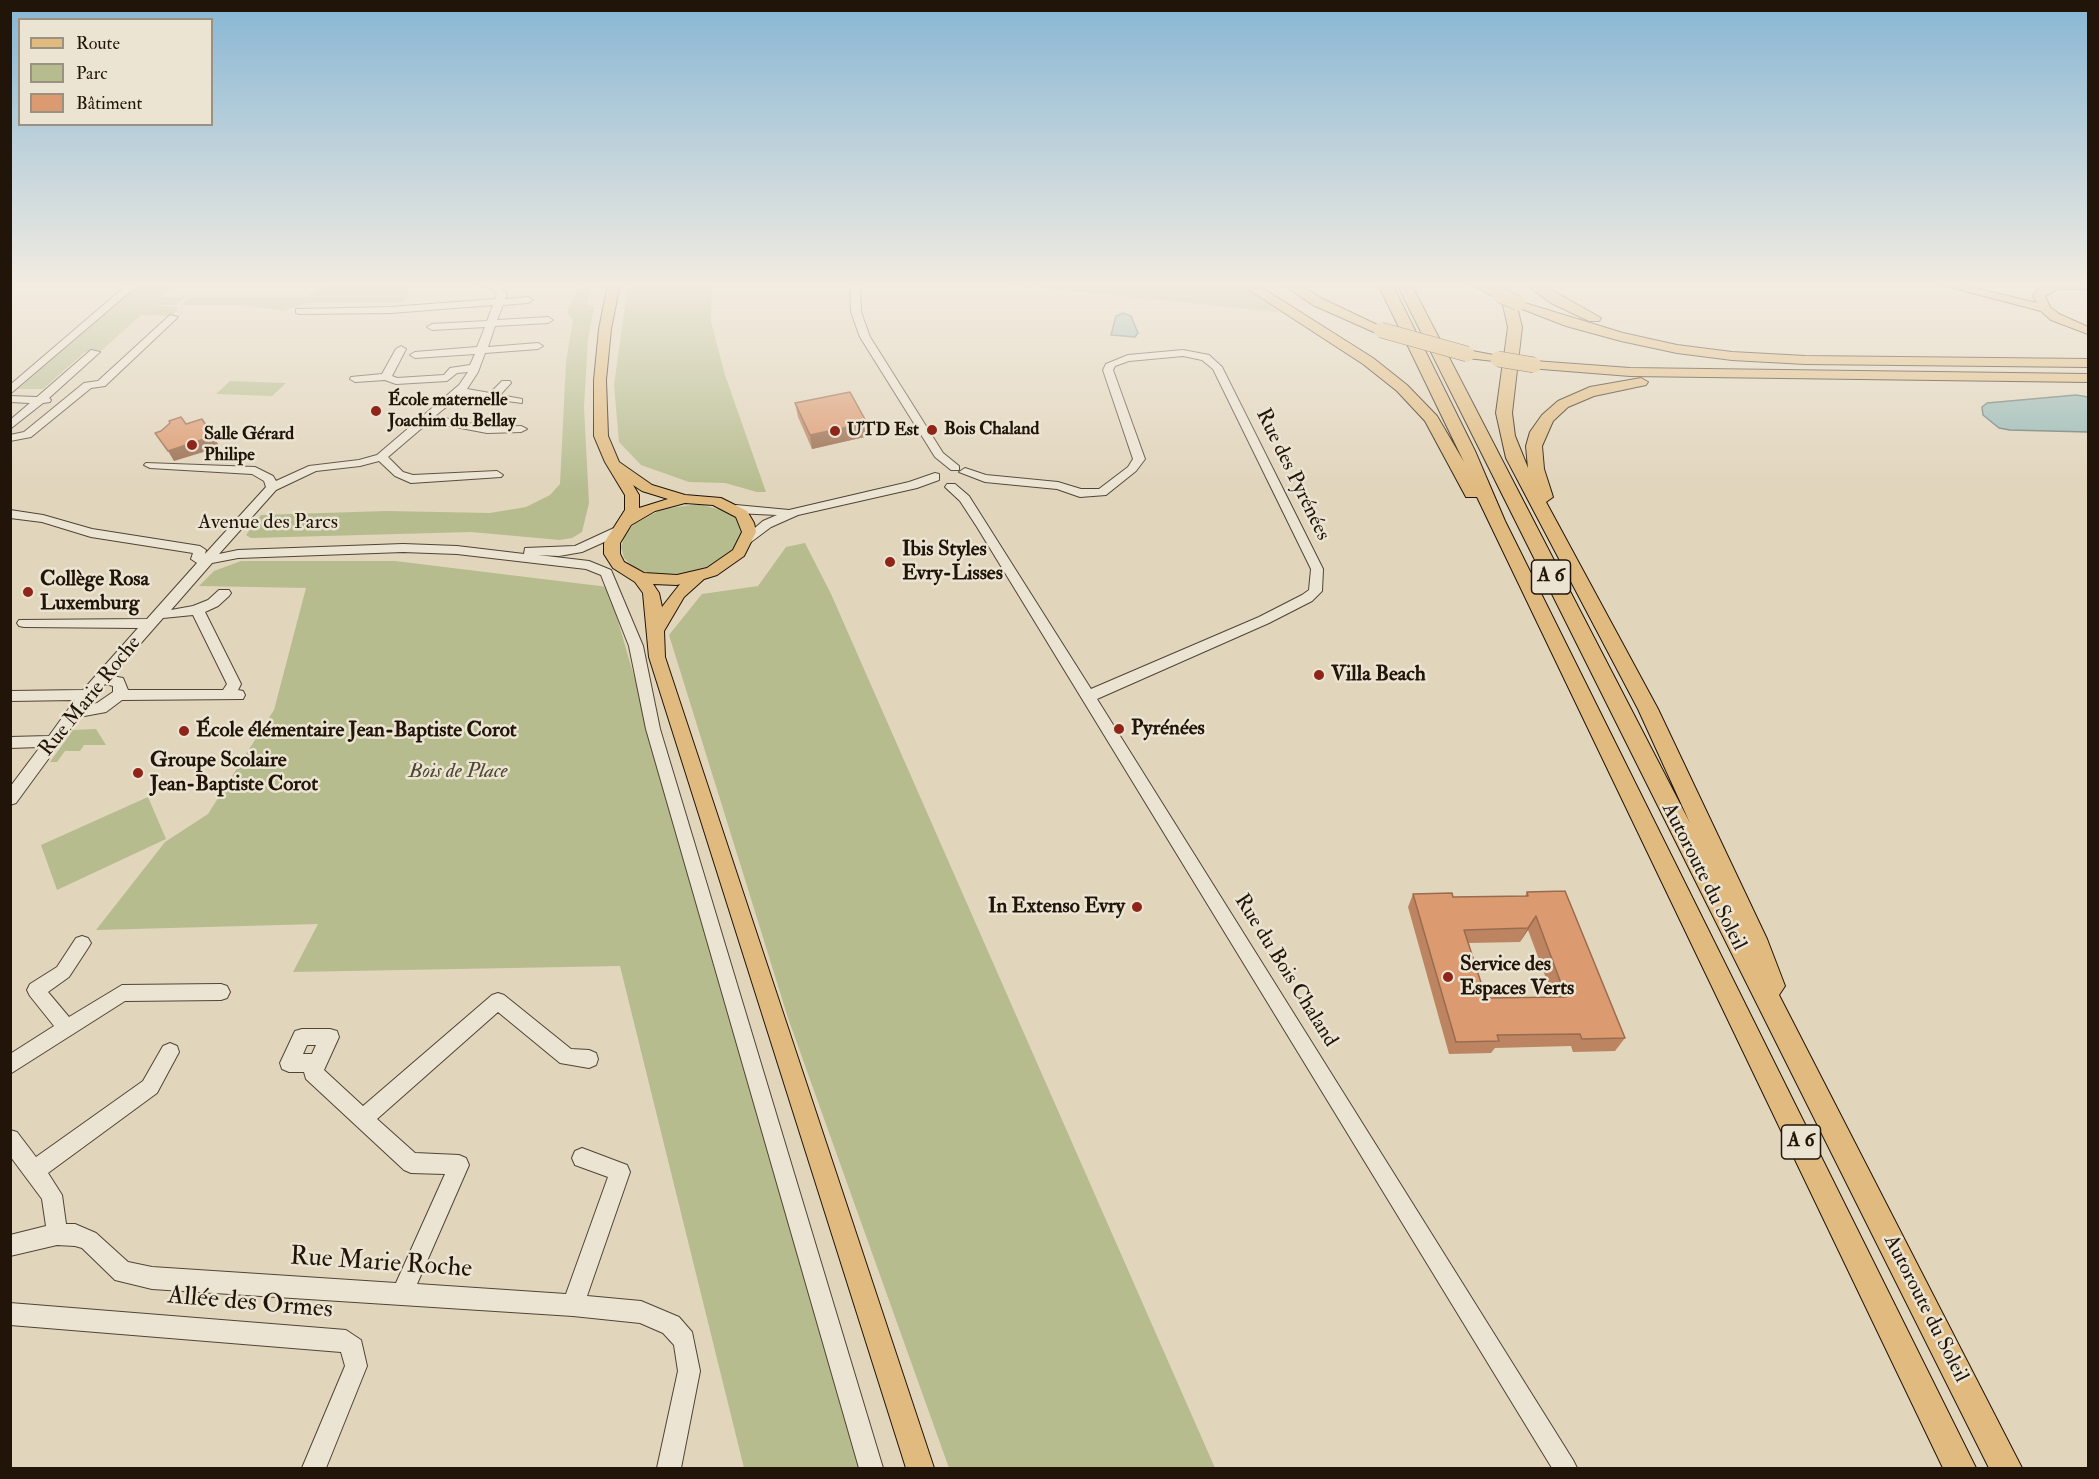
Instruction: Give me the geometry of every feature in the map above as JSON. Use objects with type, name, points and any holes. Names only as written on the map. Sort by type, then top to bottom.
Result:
[{"type":"highway","points":[[1355,353],[1418,404],[1432,419],[1471,493],[1496,521]]},
{"type":"highway","name":"Autoroute du Soleil","points":[[1419,353],[1467,451],[1496,521],[1959,1468]]},
{"type":"highway","name":"Autoroute du Soleil","points":[[1439,353],[1730,931],[1801,1062],[2006,1468]]},
{"type":"highway","points":[[1463,353],[1534,365],[1611,371],[2088,378]]},
{"type":"highway","points":[[1511,353],[1505,400],[1506,436],[1514,458],[1535,501],[1577,572],[1648,709],[1755,939],[1801,1062]]},
{"type":"highway","points":[[1712,353],[1805,360],[2088,363]]},
{"type":"highway","points":[[1751,353],[1805,360]]},
{"type":"highway","points":[[1577,572],[1543,493],[1536,469],[1535,439],[1547,418],[1572,399],[1615,386],[1690,379],[1777,378],[1786,375]]},
{"type":"main road","points":[[602,353],[601,436],[612,462],[632,495],[632,510],[612,548],[618,565],[641,578],[663,581],[702,575]]},
{"type":"main road","points":[[612,462],[647,488],[685,499],[716,501],[736,509],[747,523],[747,542],[727,563],[702,575],[678,594],[654,633]]},
{"type":"main road","points":[[622,527],[650,508],[685,499]]},
{"type":"main road","points":[[641,578],[651,593],[654,606],[657,657],[920,1468]]},
{"type":"street","points":[[10,391],[54,353]]},
{"type":"street","points":[[10,426],[94,353]]},
{"type":"street","points":[[10,438],[27,435],[88,385],[101,384],[134,353]]},
{"type":"street","points":[[386,377],[399,353]]},
{"type":"street","points":[[416,355],[449,353]]},
{"type":"street","points":[[150,465],[255,471],[269,479],[272,487],[313,468],[381,457],[459,391],[475,368],[481,353]]},
{"type":"street","points":[[736,509],[762,513],[794,512],[913,485],[953,481],[875,353]]},
{"type":"street","name":"Rue des Pyrénées","points":[[953,481],[985,478],[1045,484],[1090,494],[1111,487],[1136,466],[1139,459],[1108,370],[1111,364],[1128,358],[1183,353]]},
{"type":"street","name":"Rue des Pyrénées","points":[[1089,696],[1264,620],[1307,598],[1315,591],[1317,569],[1217,367],[1210,360],[1199,355],[1183,353]]},
{"type":"street","points":[[356,379],[386,377],[396,381],[447,378],[454,370],[475,368]]},
{"type":"street","points":[[492,397],[507,383]]},
{"type":"street","points":[[459,391],[518,401]]},
{"type":"street","points":[[10,399],[68,401]]},
{"type":"street","points":[[428,418],[487,430],[503,426],[521,429]]},
{"type":"street","points":[[381,457],[399,474],[411,479],[497,475]]},
{"type":"street","name":"Rue du Bois Chaland","points":[[953,481],[1089,696],[1565,1468]]},
{"type":"street","name":"Rue Marie Roche","points":[[10,799],[87,695],[223,545],[272,487]]},
{"type":"street","name":"Avenue des Parcs","points":[[10,505],[132,535],[223,545],[425,539],[465,541],[618,565]]},
{"type":"street","points":[[747,542],[768,524],[794,512]]},
{"type":"street","points":[[10,514],[43,519],[91,533],[200,550],[197,559],[238,554],[403,548],[457,550],[589,565],[606,573],[636,646],[652,729],[871,1468]]},
{"type":"street","name":"Avenue des Parcs","points":[[529,551],[559,552],[578,549],[622,527]]},
{"type":"street","points":[[24,623],[155,619],[197,610],[213,603],[224,593]]},
{"type":"street","points":[[118,695],[233,695],[234,684],[197,610]]},
{"type":"street","points":[[76,712],[101,708],[118,695],[121,688],[118,682],[103,679]]},
{"type":"street","points":[[10,696],[87,695]]},
{"type":"street","points":[[10,743],[54,741]]},
{"type":"street","points":[[68,1029],[36,990],[63,972],[82,943]]},
{"type":"street","points":[[10,1065],[122,993],[221,992]]},
{"type":"street","points":[[363,1118],[498,1001],[567,1057],[589,1059]]},
{"type":"street","points":[[34,1171],[150,1087],[171,1052]]},
{"type":"street","points":[[317,1063],[313,1073],[411,1162],[459,1165],[402,1294]]},
{"type":"street","points":[[10,1139],[52,1195],[57,1234],[10,1246]]},
{"type":"street","points":[[573,1305],[620,1172],[582,1158]]},
{"type":"street","name":"Rue Marie Roche","points":[[57,1234],[75,1235],[88,1240],[123,1272],[152,1278],[573,1305],[641,1312],[671,1325],[684,1340],[689,1371],[669,1468]]},
{"type":"street","name":"Allée des Ormes","points":[[10,1314],[346,1341],[353,1348],[356,1366],[314,1468]]},
{"type":"green space","points":[[59,353],[84,353],[43,389],[18,389]]},
{"type":"green space","points":[[567,353],[587,353],[584,407],[589,503],[582,532],[572,538],[560,540],[471,532],[251,538],[246,535],[261,515],[386,511],[490,513],[526,507],[550,495],[560,484]]},
{"type":"green space","points":[[618,353],[719,353],[766,492],[757,492],[725,483],[689,482],[641,465],[619,442],[614,385]]},
{"type":"green space","points":[[230,381],[286,383],[272,396],[216,394]]},
{"type":"green space","points":[[699,504],[729,512],[739,521],[742,532],[738,545],[728,557],[711,567],[669,576],[649,573],[633,567],[624,558],[621,547],[624,536],[633,525],[662,509]]},
{"type":"green space","points":[[805,543],[831,594],[1215,1468],[949,1468],[788,1018],[669,635],[702,594],[758,586],[786,547]]},
{"type":"green space","name":"Bois de Place","points":[[241,561],[395,561],[608,587],[865,1468],[744,1468],[620,966],[293,972],[318,924],[96,930],[165,842],[208,814],[274,710],[306,588],[199,586],[214,571]]},
{"type":"green space","points":[[96,729],[106,745],[84,745],[80,751],[65,751],[57,762],[50,762],[73,730]]},
{"type":"green space","points":[[148,797],[166,839],[57,890],[41,845]]},
{"type":"water","points":[[2076,395],[2088,397],[2088,432],[2010,430],[1999,428],[1983,415],[1982,407],[1987,403]]},
{"type":"building","points":[[850,392],[867,423],[810,435],[795,403]]},
{"type":"building","points":[[181,417],[186,424],[202,419],[213,436],[168,451],[155,433],[161,431],[170,423],[169,421]]},
{"type":"building","name":"Service des Espaces Verts","points":[[1565,891],[1625,1038],[1582,1039],[1580,1034],[1497,1035],[1499,1041],[1456,1042],[1413,894],[1452,893],[1453,897],[1528,896],[1527,892]],"holes":[[[1536,916],[1566,997],[1486,998],[1464,930],[1528,928]]]},
{"type":"place","name":"École maternelle Joachim du Bellay","points":[[376,411]]},
{"type":"place","name":"Bois Chaland","points":[[932,430]]},
{"type":"place","name":"UTD Est","points":[[835,431]]},
{"type":"place","name":"Salle Gérard Philipe","points":[[192,445]]},
{"type":"place","name":"Ibis Styles Evry-Lisses","points":[[890,562]]},
{"type":"place","name":"Collège Rosa Luxemburg","points":[[28,592]]},
{"type":"place","name":"Villa Beach","points":[[1319,675]]},
{"type":"place","name":"Pyrénées","points":[[1119,729]]},
{"type":"place","name":"École élémentaire Jean-Baptiste Corot","points":[[184,731]]},
{"type":"place","name":"Groupe Scolaire Jean-Baptiste Corot","points":[[138,773]]},
{"type":"place","name":"In Extenso Evry","points":[[1137,907]]},
{"type":"place","name":"Service des Espaces Verts","points":[[1448,977]]}]
